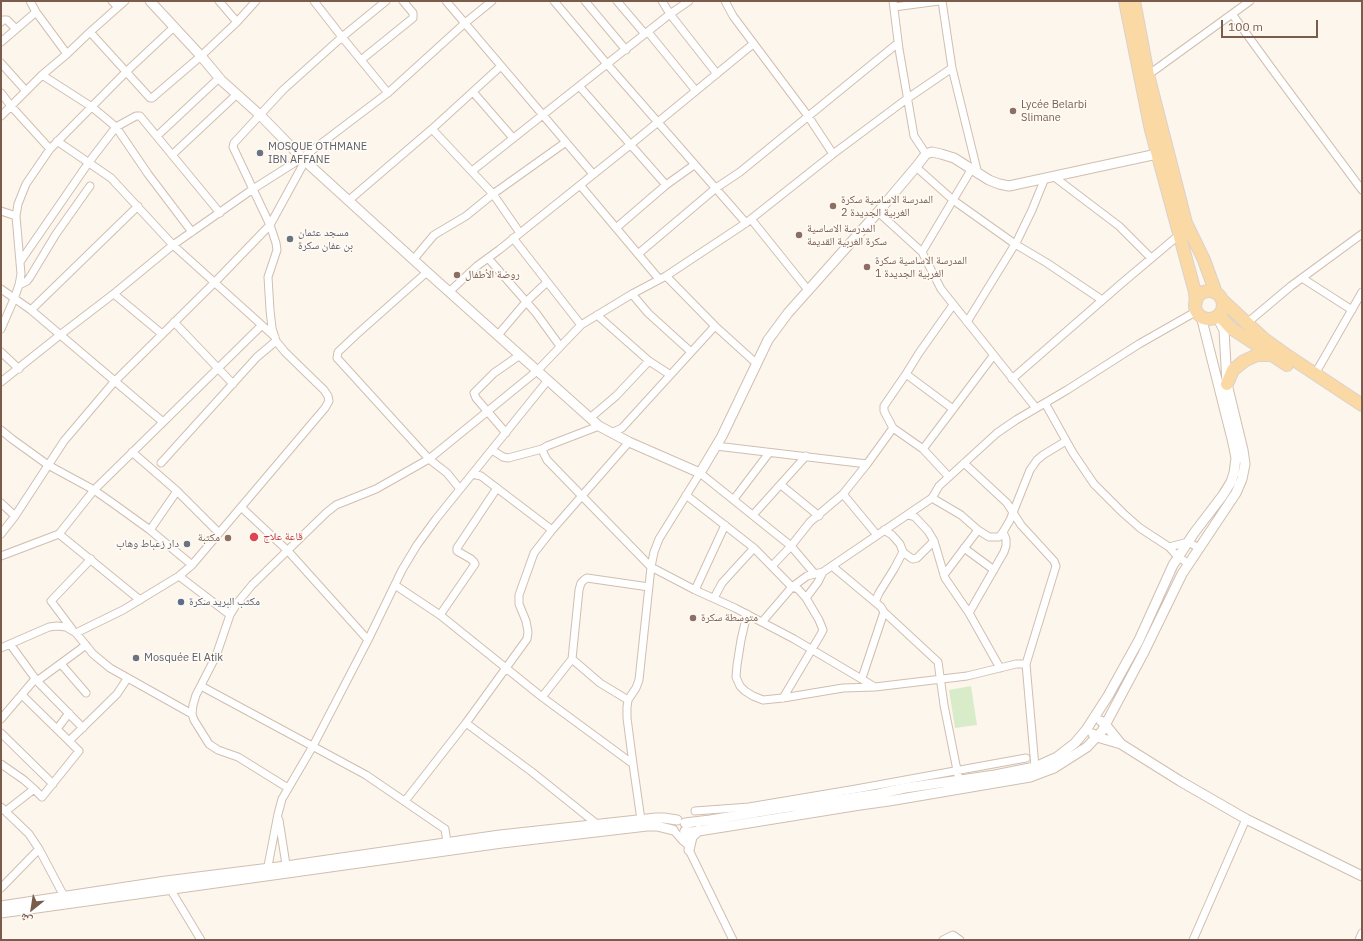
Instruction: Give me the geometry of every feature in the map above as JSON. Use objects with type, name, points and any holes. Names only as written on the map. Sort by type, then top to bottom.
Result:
[{"type":"main road","points":[[1125,1],[1137,68],[1157,154],[1195,292],[1198,310],[1209,319],[1218,316],[1223,308],[1204,260],[1186,223],[1148,74],[1134,1]]},
{"type":"main road","points":[[1198,310],[1198,298],[1204,293],[1212,292],[1264,338],[1362,405]]},
{"type":"main road","points":[[1218,316],[1231,328],[1362,414]]},
{"type":"main road","points":[[1227,384],[1233,370],[1244,360],[1257,355],[1272,355]]},
{"type":"street","points":[[30,1],[36,12],[67,54]]},
{"type":"street","points":[[112,1],[118,7]]},
{"type":"street","points":[[1,116],[42,75],[125,1]]},
{"type":"street","points":[[219,1],[237,22]]},
{"type":"street","points":[[90,32],[150,98],[152,98],[201,56],[237,22],[256,1]]},
{"type":"street","points":[[275,339],[272,328],[268,277],[277,250],[270,225],[233,147],[234,143],[288,86],[342,37],[386,1]]},
{"type":"street","points":[[361,60],[413,18],[413,13],[403,1]]},
{"type":"street","points":[[446,1],[593,174]]},
{"type":"street","points":[[1,382],[114,294],[173,245],[254,189],[304,159],[388,93],[465,23],[492,1]]},
{"type":"street","points":[[554,1],[694,165],[748,221],[808,290]]},
{"type":"street","points":[[585,1],[626,50]]},
{"type":"street","points":[[617,1],[696,92]]},
{"type":"street","points":[[662,1],[670,14],[717,74]]},
{"type":"street","points":[[472,171],[580,87],[670,14],[689,1]]},
{"type":"street","points":[[725,1],[733,16],[808,116],[834,154]]},
{"type":"street","points":[[926,154],[914,136],[893,4],[939,1]]},
{"type":"street","points":[[922,252],[953,200],[974,172],[952,68],[942,1]]},
{"type":"street","points":[[1148,74],[1250,1]]},
{"type":"street","points":[[317,2],[342,37],[388,93]]},
{"type":"street","points":[[155,3],[219,78],[260,115],[348,201],[599,426],[629,442],[700,473],[791,546],[814,573]]},
{"type":"street","points":[[1,42],[36,12]]},
{"type":"street","points":[[1232,14],[1362,190]]},
{"type":"street","points":[[1,22],[3,20],[7,20],[16,29]]},
{"type":"street","points":[[1,328],[19,286],[21,274],[16,216],[18,204],[26,184],[57,141],[127,71],[174,27]]},
{"type":"street","points":[[638,254],[716,188],[740,172],[898,42]]},
{"type":"street","points":[[449,292],[477,266],[696,92],[753,44]]},
{"type":"street","points":[[1,63],[26,91]]},
{"type":"street","points":[[348,201],[432,129],[501,66]]},
{"type":"street","points":[[288,788],[238,757],[218,750],[209,744],[194,720],[192,714],[193,705],[216,656],[230,615],[238,602],[252,585],[336,505],[368,493],[429,459],[472,422],[488,411],[537,371],[581,325],[632,294],[666,276],[748,221],[908,98],[952,68]]},
{"type":"street","points":[[42,75],[92,107],[116,127],[148,174],[192,232]]},
{"type":"street","points":[[157,136],[219,78]]},
{"type":"street","points":[[580,87],[666,185]]},
{"type":"street","points":[[473,92],[513,138]]},
{"type":"street","points":[[1,94],[50,149]]},
{"type":"street","points":[[172,155],[237,94]]},
{"type":"street","points":[[20,262],[89,162],[116,127],[138,115],[220,213]]},
{"type":"street","points":[[432,129],[493,194],[520,233]]},
{"type":"street","points":[[57,141],[106,174],[138,206],[173,245],[275,339],[285,352],[324,390],[329,401],[325,408],[192,565],[179,576],[124,610],[75,632]]},
{"type":"street","points":[[413,260],[434,236],[466,216],[493,194],[566,142]]},
{"type":"street","points":[[642,823],[627,718],[627,707],[628,700],[636,688],[639,680],[651,567],[654,552],[659,539],[722,436],[768,340],[788,313],[878,212],[926,154],[932,152],[954,158],[974,172],[999,184],[1009,186],[1157,154]]},
{"type":"street","points":[[1,534],[15,516],[64,441],[114,382],[270,225],[304,159]]},
{"type":"street","points":[[616,228],[666,185],[694,165]]},
{"type":"street","points":[[916,167],[953,200],[1015,244],[1047,263],[1102,300]]},
{"type":"street","points":[[967,322],[1015,244],[1049,177]]},
{"type":"street","points":[[1049,177],[1119,226],[1151,258]]},
{"type":"street","points":[[580,185],[659,279]]},
{"type":"street","points":[[19,286],[30,277],[53,239],[90,186]]},
{"type":"street","points":[[31,310],[138,206]]},
{"type":"street","points":[[1,210],[16,216]]},
{"type":"street","points":[[878,212],[922,252],[941,289],[1036,408]]},
{"type":"street","points":[[1247,323],[1302,278],[1362,234]]},
{"type":"street","points":[[1012,379],[1151,258],[1179,236]]},
{"type":"street","points":[[513,238],[581,325]]},
{"type":"street","points":[[488,258],[536,313],[560,346]]},
{"type":"street","points":[[427,272],[338,352],[337,358],[429,459],[447,473],[460,489]]},
{"type":"street","points":[[666,276],[715,326],[757,364]]},
{"type":"street","points":[[1302,278],[1352,310]]},
{"type":"street","points":[[498,335],[526,302],[547,282]]},
{"type":"street","points":[[1,289],[31,310],[114,382],[163,422]]},
{"type":"street","points":[[1315,374],[1362,292]]},
{"type":"street","points":[[114,294],[162,334]]},
{"type":"street","points":[[632,294],[648,313],[691,352]]},
{"type":"street","points":[[949,477],[923,449],[893,428],[884,411],[884,406],[953,305]]},
{"type":"street","points":[[762,622],[792,587],[806,576],[823,572],[932,498],[939,486],[997,433],[1133,348],[1198,310],[1230,429],[1236,458],[1234,474],[1223,495],[1173,565],[1139,640],[1108,696],[1086,730],[1071,746],[1057,757],[1035,767],[959,781],[905,784]]},
{"type":"street","points":[[597,315],[649,361],[670,374]]},
{"type":"street","points":[[695,811],[750,810],[858,797],[907,798],[945,792],[1030,777],[1054,768],[1087,747],[1097,737],[1105,724],[1143,654],[1188,563],[1236,493],[1244,473],[1243,450],[1227,384],[1224,335],[1218,316]]},
{"type":"street","points":[[174,322],[233,384]]},
{"type":"street","points":[[1,556],[59,534],[94,490],[261,326]]},
{"type":"street","points":[[610,433],[622,428],[715,326]]},
{"type":"street","points":[[161,463],[275,339]]},
{"type":"street","points":[[1,352],[19,369]]},
{"type":"street","points":[[506,433],[474,394],[494,373],[520,356]]},
{"type":"street","points":[[923,449],[993,356]]},
{"type":"street","points":[[590,418],[616,396],[649,361]]},
{"type":"street","points":[[906,374],[953,409]]},
{"type":"street","points":[[267,872],[282,799],[313,746],[368,640],[402,570],[417,545],[460,489],[548,380]]},
{"type":"street","points":[[1045,403],[1073,453],[1094,484],[1140,528],[1169,547],[1178,557],[1188,563]]},
{"type":"street","points":[[492,450],[503,458],[508,458],[542,449],[599,426]]},
{"type":"street","points":[[772,566],[791,546],[810,522],[844,494],[893,428]]},
{"type":"street","points":[[1,430],[48,465],[94,490],[150,530],[192,565]]},
{"type":"street","points":[[932,498],[961,515],[989,538],[999,537],[1003,532],[1030,470],[1036,460],[1066,441]]},
{"type":"street","points":[[405,801],[466,723],[527,639],[528,632],[526,621],[519,604],[520,590],[534,553],[552,530],[629,442]]},
{"type":"street","points":[[716,446],[867,464]]},
{"type":"street","points":[[542,449],[547,460],[651,567],[695,590],[747,614],[875,686]]},
{"type":"street","points":[[132,452],[177,491],[219,532]]},
{"type":"street","points":[[734,499],[769,453]]},
{"type":"street","points":[[753,515],[806,456]]},
{"type":"street","points":[[964,463],[995,490],[1007,503],[1021,525],[1054,561],[1056,566],[1026,664],[1035,767]]},
{"type":"street","points":[[472,474],[481,476],[552,530]]},
{"type":"street","points":[[781,485],[819,516]]},
{"type":"street","points":[[440,615],[475,564],[472,559],[457,551],[457,548],[497,488]]},
{"type":"street","points":[[150,530],[177,491]]},
{"type":"street","points":[[844,494],[877,535]]},
{"type":"street","points":[[686,495],[754,548],[792,587],[798,589],[806,598],[817,616],[823,630],[783,698]]},
{"type":"street","points":[[1,503],[15,516]]},
{"type":"street","points":[[241,507],[288,551],[368,640]]},
{"type":"street","points":[[908,515],[916,517],[934,541],[944,575],[969,613],[1000,668]]},
{"type":"street","points":[[695,590],[725,525]]},
{"type":"street","points":[[884,530],[892,535],[900,544],[903,552],[913,559],[917,558],[934,541]]},
{"type":"street","points":[[944,575],[978,530]]},
{"type":"street","points":[[969,613],[1000,560],[1006,546],[1006,539],[1003,532]]},
{"type":"street","points":[[59,534],[140,600]]},
{"type":"street","points":[[1169,547],[1188,542],[1199,548]]},
{"type":"street","points":[[714,598],[722,583],[754,548]]},
{"type":"street","points":[[964,548],[994,570]]},
{"type":"street","points":[[875,602],[903,552]]},
{"type":"street","points":[[91,559],[51,601],[101,662],[192,714]]},
{"type":"street","points":[[832,566],[881,607],[884,612],[937,660],[959,781]]},
{"type":"street","points":[[806,598],[818,582],[823,572]]},
{"type":"street","points":[[179,576],[230,615]]},
{"type":"street","points":[[542,697],[572,659],[579,590],[584,580],[587,578],[649,587]]},
{"type":"street","points":[[395,585],[440,615],[542,697],[633,764]]},
{"type":"street","points":[[862,678],[884,612]]},
{"type":"street","points":[[747,614],[736,677],[740,686],[745,691],[758,699],[763,700],[843,688],[966,676],[1016,664],[1026,664]]},
{"type":"street","points":[[1,648],[49,627],[66,627],[75,632]]},
{"type":"street","points":[[10,644],[36,680],[83,728]]},
{"type":"street","points":[[1,719],[36,680],[61,664],[86,645]]},
{"type":"street","points":[[572,659],[600,683],[628,700]]},
{"type":"street","points":[[61,664],[86,693]]},
{"type":"street","points":[[69,741],[117,694],[127,678]]},
{"type":"street","points":[[201,686],[366,775],[445,829],[447,842]]},
{"type":"street","points":[[1,764],[24,780],[42,797],[79,751],[22,695]]},
{"type":"street","points":[[56,728],[69,713]]},
{"type":"street","points":[[1095,717],[1105,724],[1121,744]]},
{"type":"street","points":[[466,723],[532,772],[598,825]]},
{"type":"street","points":[[1086,730],[1097,737],[1121,744],[1180,781],[1246,819],[1362,876]]},
{"type":"street","points":[[1,734],[53,784]]},
{"type":"street","points":[[287,870],[447,842],[598,825],[642,823],[699,830],[858,797],[957,771],[1026,758]]},
{"type":"street","points":[[905,784],[907,798]]},
{"type":"street","points":[[34,789],[3,809],[29,834],[39,849],[66,900]]},
{"type":"street","points":[[680,828],[750,810],[764,816]]},
{"type":"street","points":[[278,814],[287,870]]},
{"type":"street","points":[[1193,940],[1246,819]]},
{"type":"street","points":[[1,912],[66,900],[168,885],[502,843],[642,823]]},
{"type":"street","points":[[680,828],[683,842],[688,847],[733,940]]},
{"type":"street","points":[[688,847],[692,837],[699,830]]},
{"type":"street","points":[[1,888],[39,849]]},
{"type":"street","points":[[168,885],[201,940]]},
{"type":"street","points":[[1,906],[66,900]]},
{"type":"street","points":[[1359,940],[1362,934]]},
{"type":"street","points":[[942,940],[953,935],[960,940]]},
{"type":"green space","points":[[971,686],[977,725],[955,728],[949,690]]},
{"type":"place","name":"Lycée Belarbi Slimane","points":[[1013,111]]},
{"type":"place","name":"MOSQUE OTHMANE IBN AFFANE","points":[[260,153]]},
{"type":"place","name":"المدرسة الاساسية سكرة الغربية الجديدة 2","points":[[833,206]]},
{"type":"place","name":"المدرسة الاساسية سكرة الغربية القديمة","points":[[799,235]]},
{"type":"place","name":"مسجد عثمان بن عفان سكرة","points":[[290,239]]},
{"type":"place","name":"المدرسة الاساسية سكرة الغربية الجديدة 1","points":[[867,267]]},
{"type":"place","name":"روضة الأطفال","points":[[457,275]]},
{"type":"place","name":"قاعة علاج","points":[[254,537]]},
{"type":"place","name":"مكتبة","points":[[228,538]]},
{"type":"place","name":"دار زعباط وهاب","points":[[187,544]]},
{"type":"place","name":"مكتب البريد سكرة","points":[[181,602]]},
{"type":"place","name":"متوسطة سكرة","points":[[693,618]]},
{"type":"place","name":"Mosquée El Atik","points":[[136,658]]}]
